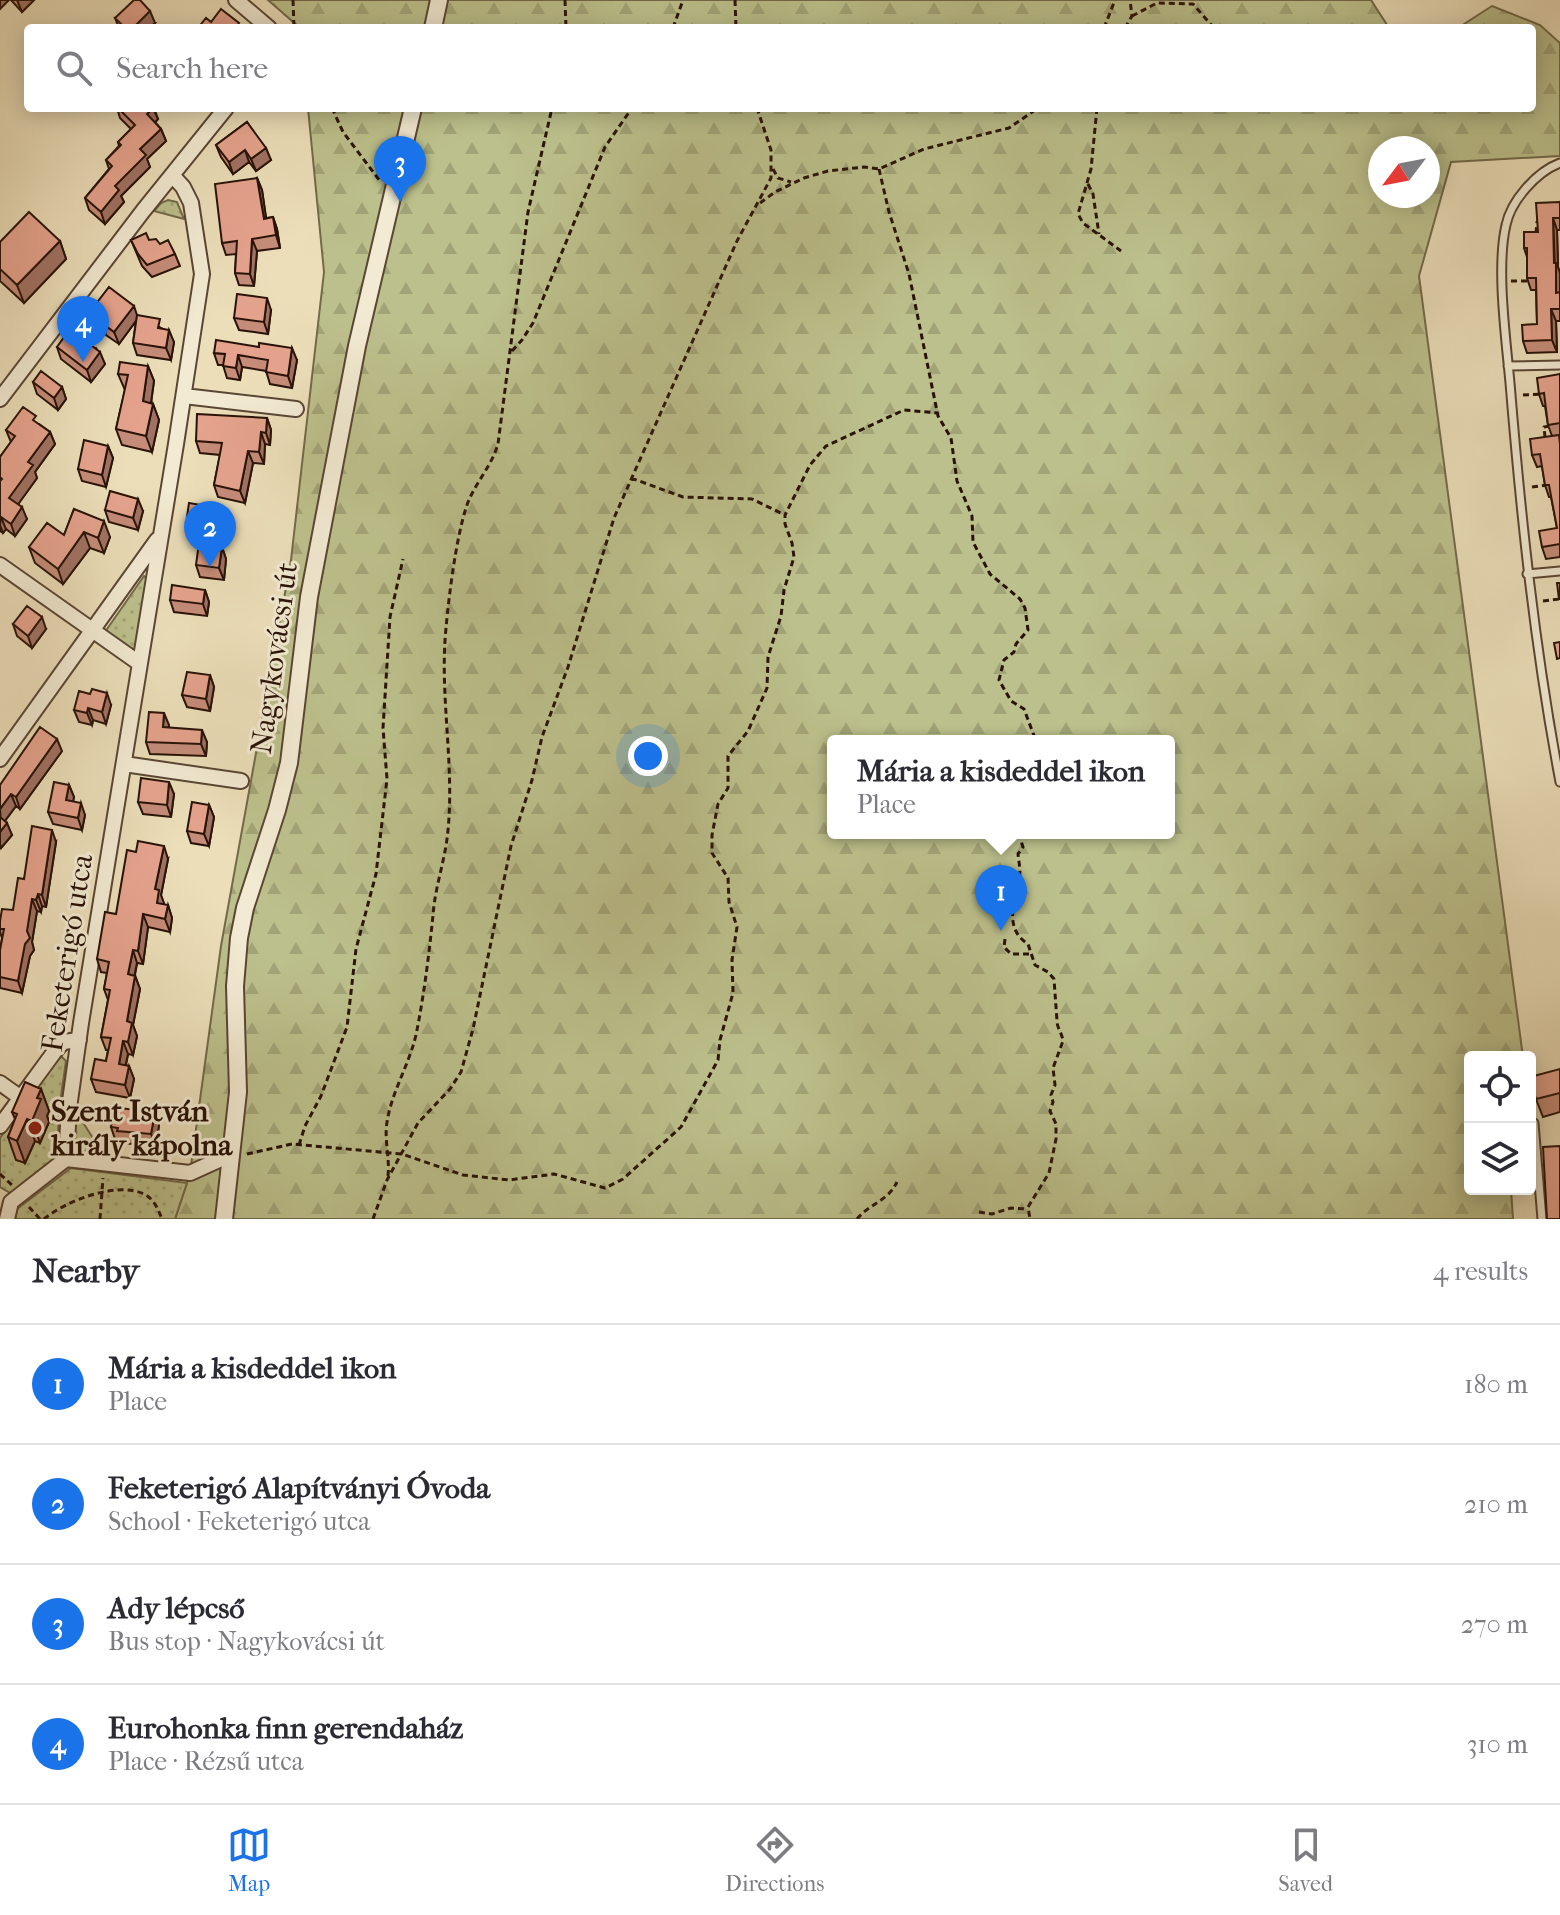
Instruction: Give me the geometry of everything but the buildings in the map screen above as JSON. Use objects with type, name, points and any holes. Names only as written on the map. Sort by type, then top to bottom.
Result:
[{"type":"street","points":[[236,0],[264,24]]},
{"type":"street","points":[[434,24],[439,0]]},
{"type":"street","points":[[0,399],[223,112]]},
{"type":"street","name":"Nagykovácsi út","points":[[224,1219],[238,1092],[235,986],[239,938],[245,908],[289,763],[309,597],[367,296],[412,112]]},
{"type":"street","name":"Feketerigó utca","points":[[66,1159],[69,1108],[79,1040],[202,274],[191,203],[172,175]]},
{"type":"street","points":[[184,396],[296,409]]},
{"type":"street","points":[[0,759],[160,537]]},
{"type":"street","points":[[0,565],[139,663]]},
{"type":"street","points":[[124,764],[241,781]]},
{"type":"street","points":[[0,1126],[63,1042],[79,1040]]},
{"type":"street","points":[[0,1083],[21,1098]]},
{"type":"street","points":[[7,1219],[5,1199],[66,1159],[190,1173],[232,1154]]},
{"type":"lane","points":[[1560,163],[1523,192],[1506,222],[1503,282],[1527,574],[1560,779]]},
{"type":"lane","points":[[1508,366],[1560,365]]},
{"type":"lane","points":[[1527,574],[1560,571]]},
{"type":"lane","points":[[1536,1147],[1542,1219]]},
{"type":"path","points":[[293,0],[294,24]]},
{"type":"path","points":[[565,0],[566,24]]},
{"type":"path","points":[[674,24],[683,0]]},
{"type":"path","points":[[735,0],[736,24]]},
{"type":"path","points":[[1106,24],[1115,0]]},
{"type":"path","points":[[1130,0],[1132,16]]},
{"type":"path","points":[[1127,24],[1132,16],[1157,3],[1193,4],[1210,24]]},
{"type":"path","points":[[334,112],[343,132],[369,166]]},
{"type":"path","points":[[387,1180],[387,1119],[417,1031],[434,904],[447,839],[446,625],[465,510],[489,468],[498,444],[528,212],[551,112]]},
{"type":"path","points":[[512,351],[533,323],[605,147],[629,112]]},
{"type":"path","points":[[759,112],[766,131],[773,169],[783,180],[795,183]]},
{"type":"path","points":[[758,205],[775,192],[828,171],[864,167],[879,169],[924,149],[1009,128],[1032,112]]},
{"type":"path","points":[[1097,112],[1094,152],[1078,209],[1079,218],[1121,251]]},
{"type":"path","points":[[373,1219],[387,1180],[418,1123],[450,1089],[461,1072],[473,1029],[511,846],[530,788],[542,737],[568,667],[600,559],[631,478],[737,241],[758,205],[773,169]]},
{"type":"path","points":[[879,169],[909,274],[938,413],[950,433],[957,481],[972,516],[973,542],[990,574],[1015,594],[1025,608],[1028,630],[1016,644],[1014,652],[1004,660],[999,680],[1011,701],[1024,709],[1034,735]]},
{"type":"path","points":[[1087,182],[1093,194],[1099,234]]},
{"type":"path","points":[[1537,239],[1537,222],[1541,222]]},
{"type":"path","points":[[1504,235],[1538,233]]},
{"type":"path","points":[[1503,282],[1531,281]]},
{"type":"path","points":[[1511,396],[1542,394]]},
{"type":"path","points":[[232,1154],[299,1145],[402,1154],[463,1175],[509,1180],[554,1174],[605,1188],[623,1179],[688,1117],[718,1060],[720,1040],[733,993],[732,960],[737,924],[729,902],[728,878],[711,848],[712,835],[718,804],[728,788],[728,756],[748,731],[767,688],[768,657],[794,557],[785,515],[810,465],[826,446],[904,410],[938,413]]},
{"type":"path","points":[[1545,444],[1544,427],[1551,426]]},
{"type":"path","points":[[631,478],[683,497],[752,499],[785,515]]},
{"type":"path","points":[[1519,488],[1548,485]]},
{"type":"path","points":[[299,1145],[347,1027],[356,949],[376,874],[387,779],[383,728],[390,617],[403,559]]},
{"type":"path","points":[[1532,603],[1560,599]]},
{"type":"path","points":[[1022,839],[1023,847],[1018,854],[1020,877],[1013,900],[1013,924],[1017,935],[1028,944],[1036,967],[1048,972],[1054,979],[1052,999],[1058,1009],[1057,1024],[1063,1041],[1053,1068],[1055,1085],[1050,1111],[1057,1133],[1052,1163],[1045,1182],[1028,1209],[1030,1219]]},
{"type":"path","points":[[1005,939],[1004,947],[1011,954],[1032,954]]},
{"type":"path","points":[[100,1219],[105,1162]]},
{"type":"path","points":[[0,1174],[8,1180]]},
{"type":"path","points":[[857,1219],[865,1208],[887,1197],[897,1182]]},
{"type":"path","points":[[44,1219],[59,1206],[84,1195],[133,1192],[145,1194],[156,1204],[162,1219]]},
{"type":"path","points":[[979,1212],[992,1214],[1011,1208],[1028,1209]]},
{"type":"green space","points":[[268,0],[1371,0],[1386,24],[295,24]]},
{"type":"green space","points":[[1492,6],[1540,25],[1560,43],[1560,156],[1451,162],[1440,201],[1440,136],[1368,136],[1368,208],[1438,208],[1419,276],[1522,1051],[1464,1051],[1464,1195],[1511,1195],[1513,1219],[175,1219],[190,1173],[221,946],[291,560],[324,272],[308,112],[1536,112],[1536,24],[1464,24]]},
{"type":"green space","points":[[168,200],[177,202],[184,219],[154,211]]},
{"type":"green space","points":[[144,576],[148,580],[135,653],[105,632]]},
{"type":"green space","points":[[62,1057],[66,1061],[59,1111],[57,1160],[12,1194],[0,1187],[0,1138],[57,1058]]},
{"type":"green space","points":[[74,1112],[77,1113],[103,1154],[73,1149]]},
{"type":"green space","points":[[71,1168],[187,1183],[175,1219],[15,1219],[17,1209]]},
{"type":"place","name":"Ady lépcső","points":[[400,202]]},
{"type":"place","name":"Eurohonka finn gerendaház","points":[[83,362]]},
{"type":"place","name":"Feketerigó Alapítványi Óvoda","points":[[210,567]]},
{"type":"place","name":"Mária a kisdeddel ikon","points":[[1001,931]]},
{"type":"place","name":"Szent István király kápolna","points":[[35,1128]]}]
